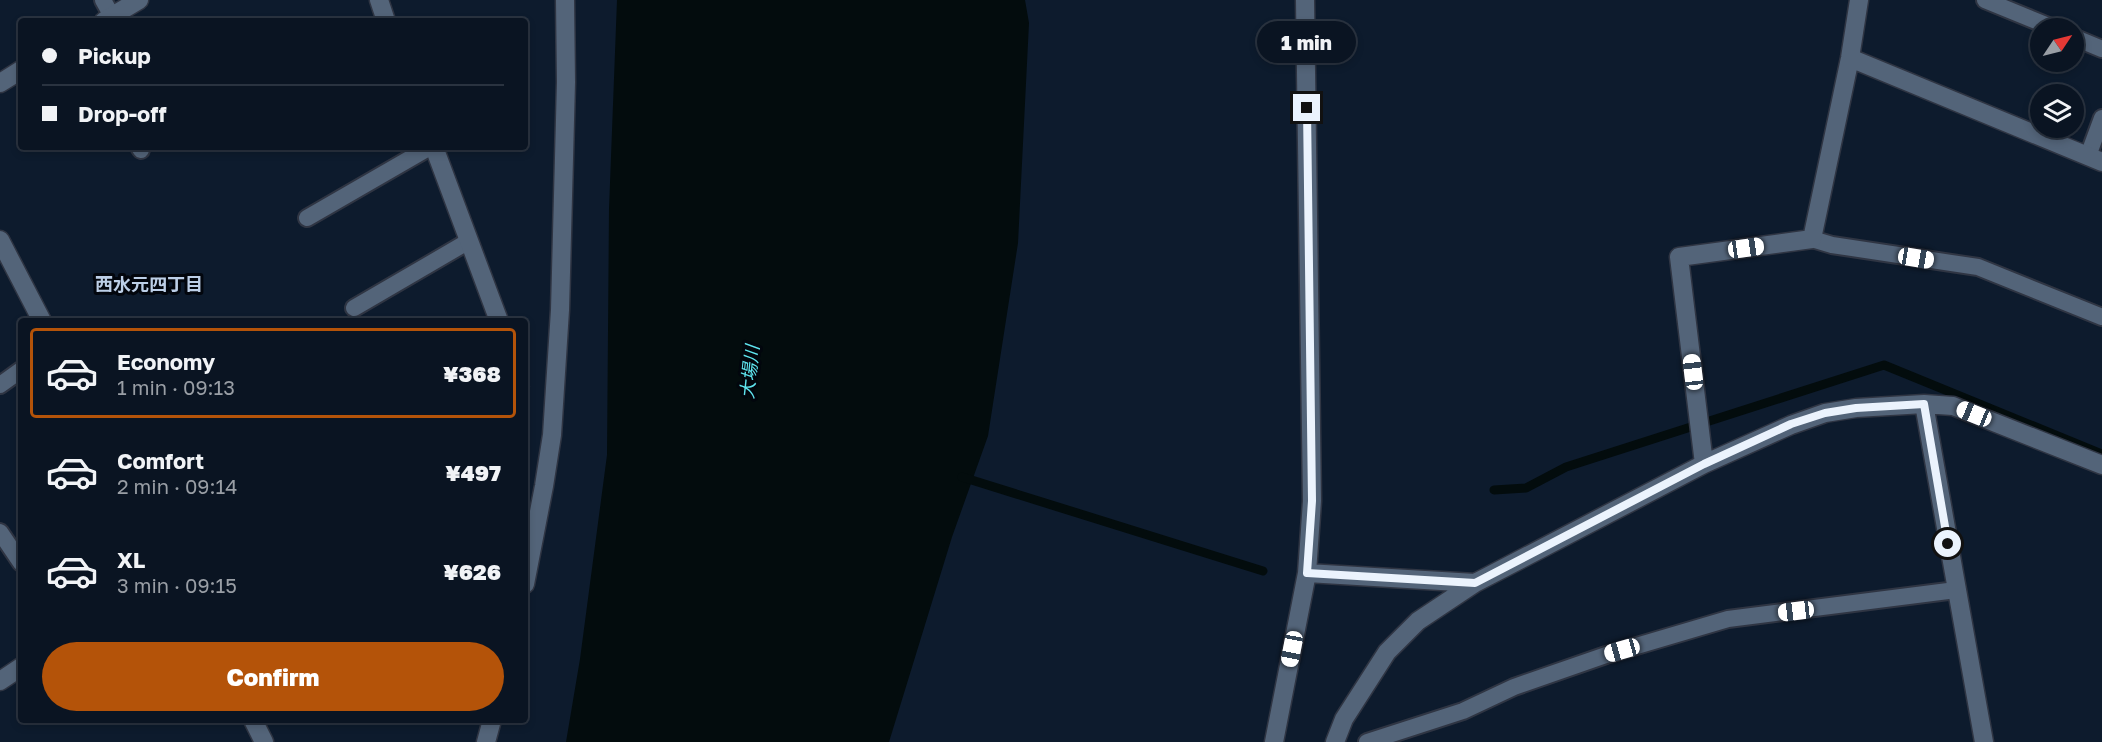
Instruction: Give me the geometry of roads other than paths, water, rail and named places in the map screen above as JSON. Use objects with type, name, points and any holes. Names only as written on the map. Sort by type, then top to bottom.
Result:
[{"type":"street","points":[[110,18],[139,0]]},
{"type":"street","points":[[379,0],[385,18]]},
{"type":"street","points":[[528,567],[552,435],[560,310],[566,82],[565,0]]},
{"type":"street","points":[[1274,742],[1307,573],[1312,501],[1305,0]]},
{"type":"street","points":[[1704,464],[1679,257],[1812,239],[1850,58],[1859,0]]},
{"type":"street","points":[[1850,58],[2095,159]]},
{"type":"street","points":[[0,82],[18,72]]},
{"type":"street","points":[[433,150],[498,318]]},
{"type":"street","points":[[0,240],[5,261],[40,318]]},
{"type":"street","points":[[1924,404],[1984,742]]},
{"type":"street","points":[[1335,742],[1344,719],[1387,652],[1418,621],[1475,583],[1704,464],[1755,440],[1825,413],[1856,408],[1924,404],[1953,406],[2102,465]]},
{"type":"street","points":[[1307,573],[1475,583]]},
{"type":"street","points":[[0,681],[18,670]]},
{"type":"street","points":[[254,723],[264,742]]},
{"type":"street","points":[[486,742],[491,723]]},
{"type":"lane","points":[[103,0],[108,18]]},
{"type":"lane","points":[[1985,0],[2030,19]]},
{"type":"lane","points":[[2084,42],[2102,49]]},
{"type":"lane","points":[[2095,159],[2102,118]]},
{"type":"lane","points":[[307,218],[427,150]]},
{"type":"lane","points":[[1812,239],[1832,245],[1978,267],[2102,317]]},
{"type":"lane","points":[[354,308],[470,241]]},
{"type":"lane","points":[[0,386],[18,372]]},
{"type":"lane","points":[[0,532],[18,559]]},
{"type":"lane","points":[[1367,742],[1463,711],[1515,687],[1596,658],[1728,619],[1956,590]]},
{"type":"water","name":"大場川","points":[[617,0],[1025,0],[1029,23],[1018,243],[988,436],[952,537],[889,742],[566,742],[580,659],[607,455],[609,209]]},
{"type":"waterway","points":[[1494,490],[1526,488],[1566,467],[1884,365],[2102,454]]},
{"type":"waterway","points":[[962,477],[1263,571]]},
{"type":"district","name":"西水元四丁目","points":[[149,284]]}]
